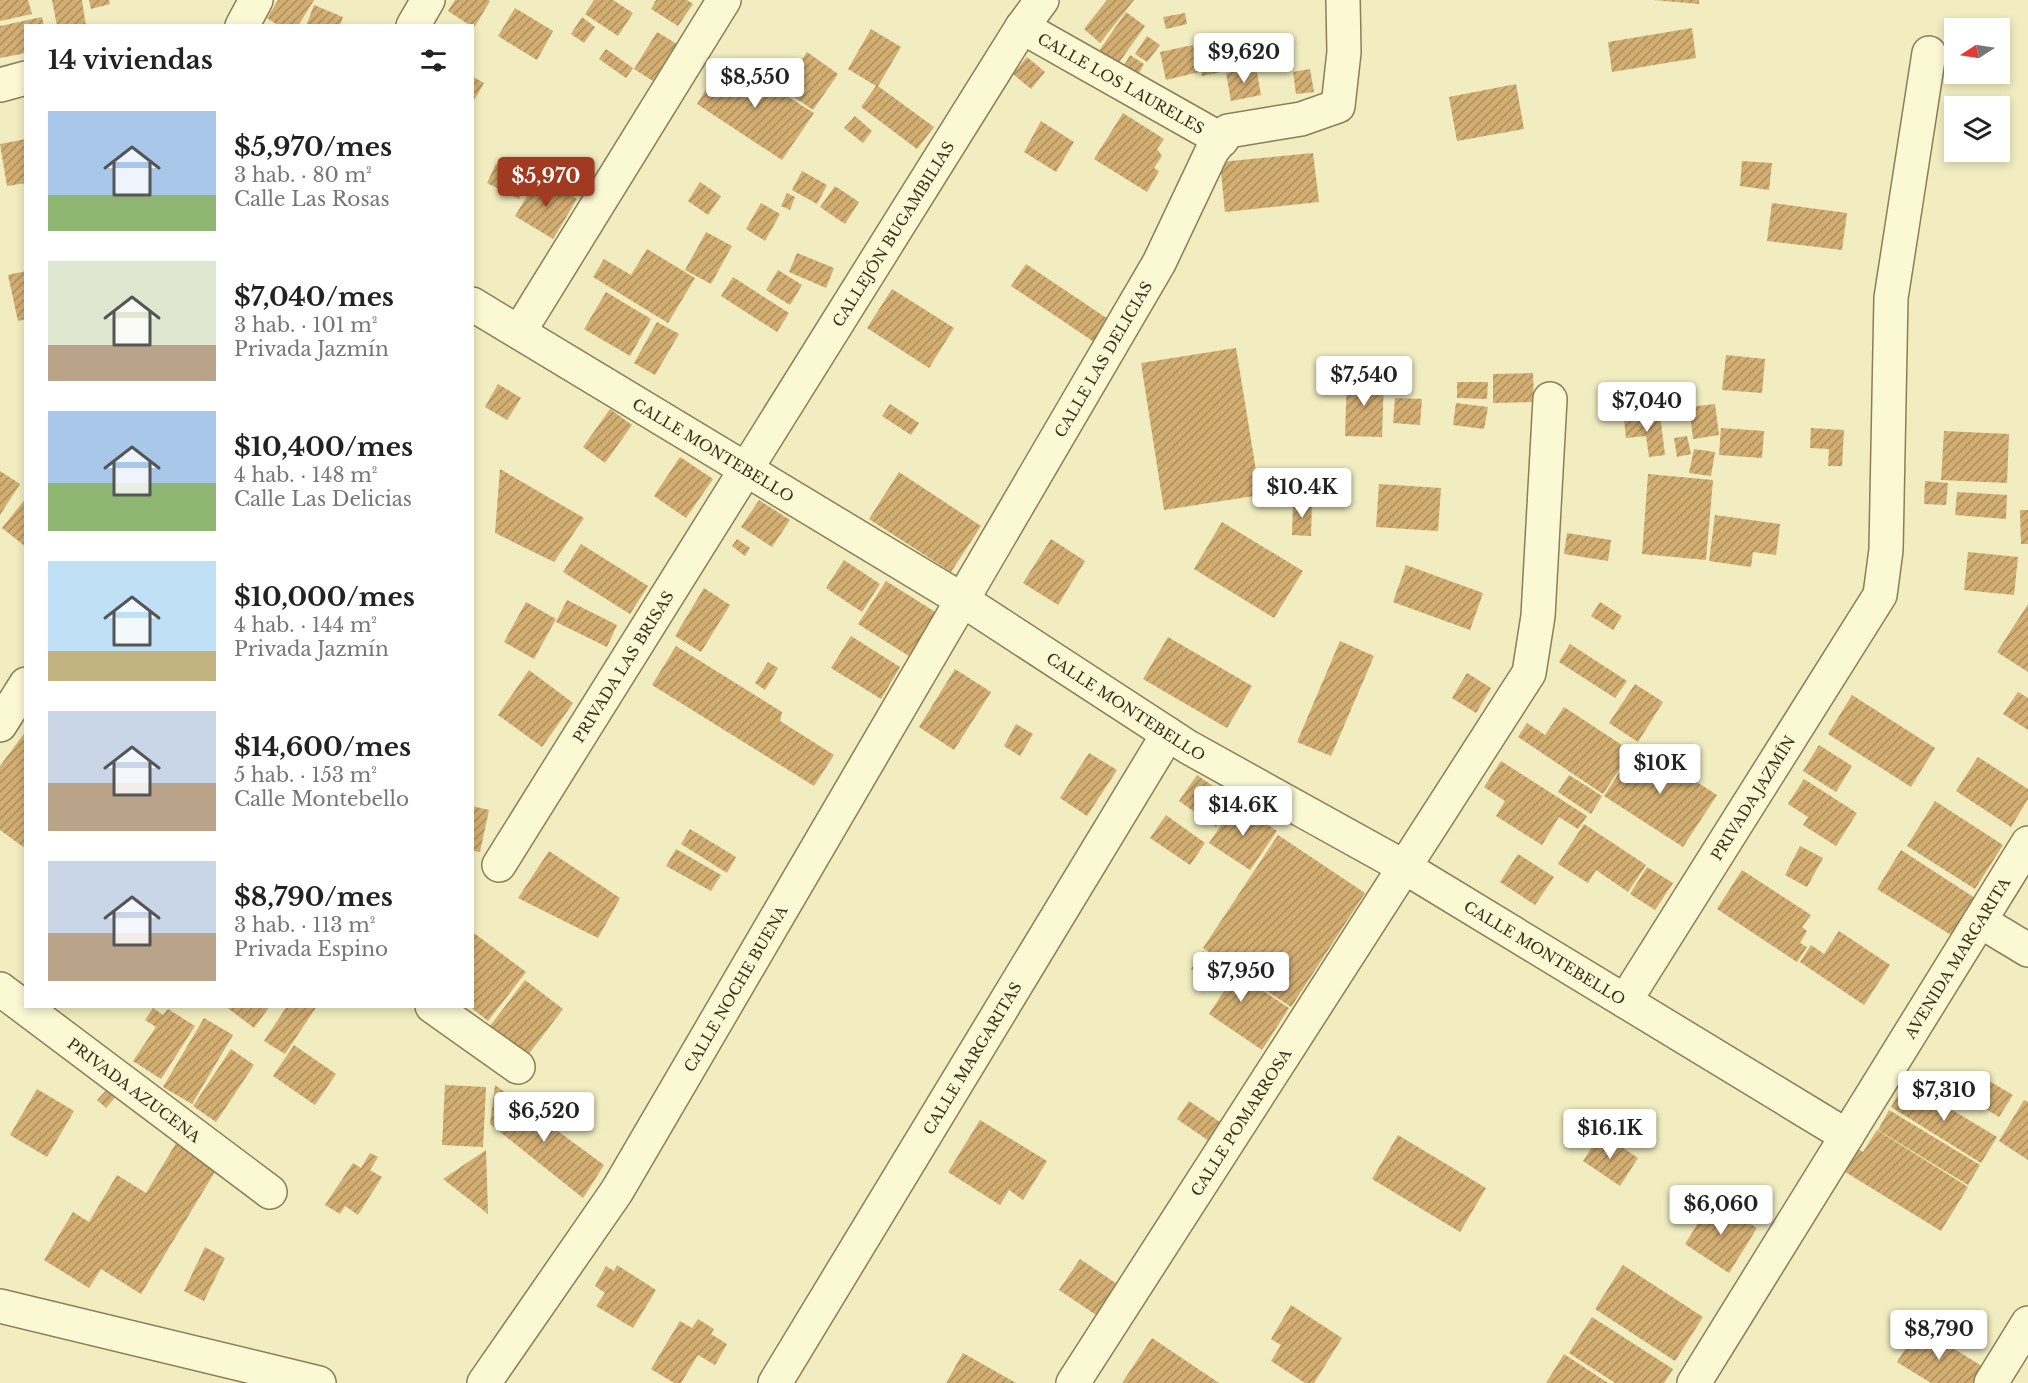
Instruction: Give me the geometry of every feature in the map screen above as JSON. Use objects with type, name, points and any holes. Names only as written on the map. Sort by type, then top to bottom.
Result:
[{"type":"street","points":[[243,24],[256,0]]},
{"type":"street","points":[[414,24],[428,0]]},
{"type":"street","points":[[519,332],[724,0]]},
{"type":"street","name":"CALLEJÓN BUGAMBILIAS","points":[[746,469],[1041,0]]},
{"type":"street","points":[[1225,135],[1301,119],[1338,106],[1344,52],[1344,0]]},
{"type":"street","name":"CALLE LOS LAURELES","points":[[1022,27],[1225,135]]},
{"type":"street","name":"PRIVADA JAZMÍN","points":[[1625,1001],[1880,595],[1886,550],[1892,298],[1929,53]]},
{"type":"street","points":[[0,86],[24,79]]},
{"type":"street","name":"CALLE LAS DELICIAS","points":[[968,593],[1159,263],[1212,151],[1225,135]]},
{"type":"street","name":"CALLE MONTEBELLO","points":[[474,305],[746,469],[968,593],[1168,734],[1408,865],[1847,1136]]},
{"type":"street","name":"CALLE POMARROSA","points":[[1073,1383],[1408,865],[1529,673],[1538,616],[1550,399]]},
{"type":"street","name":"PRIVADA LAS BRISAS","points":[[499,865],[746,469]]},
{"type":"street","name":"CALLE NOCHE BUENA","points":[[484,1383],[617,1191],[968,593]]},
{"type":"street","points":[[0,725],[23,694]]},
{"type":"street","name":"CALLE MARGARITAS","points":[[775,1383],[1168,734]]},
{"type":"street","name":"AVENIDA MARGARITA","points":[[1694,1383],[2028,843]]},
{"type":"street","points":[[1980,921],[2028,950]]},
{"type":"street","name":"PRIVADA AZUCENA","points":[[0,989],[24,1007]]},
{"type":"street","name":"PRIVADA AZUCENA","points":[[25,1008],[270,1192]]},
{"type":"street","points":[[435,1008],[518,1067]]},
{"type":"street","points":[[0,1306],[319,1383]]},
{"type":"street","points":[[1991,1383],[2028,1323]]},
{"type":"building","points":[[0,0],[28,0],[32,14],[0,21]]},
{"type":"building","points":[[52,0],[82,0],[86,24],[57,24]]},
{"type":"building","points":[[89,0],[109,0],[110,4],[91,9]]},
{"type":"building","points":[[278,0],[314,0],[299,24],[276,24],[267,18]]},
{"type":"building","points":[[455,0],[490,1],[474,28],[474,24],[468,24],[448,11]]},
{"type":"building","points":[[594,0],[613,0],[633,13],[618,36],[585,14]]},
{"type":"building","points":[[656,0],[687,0],[693,4],[678,26],[651,9]]},
{"type":"building","points":[[1107,0],[1134,0],[1100,43],[1084,29]]},
{"type":"building","points":[[1654,0],[1699,0],[1699,4]]},
{"type":"building","points":[[314,5],[343,17],[341,24],[307,24]]},
{"type":"building","points":[[515,8],[553,31],[537,60],[498,36]]},
{"type":"building","points":[[1126,12],[1145,26],[1118,64],[1099,51]]},
{"type":"building","points":[[1185,13],[1187,24],[1166,29],[1163,17]]},
{"type":"building","points":[[42,17],[44,24],[24,24],[24,53],[0,58],[0,26]]},
{"type":"building","points":[[582,17],[595,27],[584,43],[571,34]]},
{"type":"building","points":[[1692,28],[1696,58],[1612,72],[1608,42]]},
{"type":"building","points":[[871,29],[901,47],[878,86],[934,127],[917,149],[861,107],[876,86],[848,69]]},
{"type":"building","points":[[657,32],[677,44],[653,81],[634,69]]},
{"type":"building","points":[[1147,36],[1160,45],[1147,62],[1135,54]]},
{"type":"building","points":[[1193,45],[1199,72],[1166,80],[1160,52]]},
{"type":"building","points":[[1236,46],[1240,68],[1202,76],[1198,54]]},
{"type":"building","points":[[606,49],[633,68],[626,78],[599,59]]},
{"type":"building","points":[[807,52],[838,74],[813,110],[782,89]]},
{"type":"building","points":[[1130,55],[1144,64],[1133,84],[1118,76]]},
{"type":"building","points":[[1027,57],[1045,72],[1031,89],[1013,74]]},
{"type":"building","points":[[725,58],[814,113],[782,160],[697,104]]},
{"type":"building","points":[[1256,67],[1261,95],[1231,101],[1226,73]]},
{"type":"building","points":[[1310,69],[1314,92],[1296,94],[1293,72]]},
{"type":"building","points":[[474,77],[484,83],[474,100]]},
{"type":"building","points":[[1516,84],[1524,129],[1457,141],[1449,97]]},
{"type":"building","points":[[1123,113],[1164,139],[1157,149],[1162,156],[1154,168],[1159,171],[1147,192],[1094,159]]},
{"type":"building","points":[[855,116],[872,131],[863,143],[844,128]]},
{"type":"building","points":[[1041,121],[1074,142],[1056,172],[1024,152]]},
{"type":"building","points":[[24,139],[24,183],[7,186],[0,144]]},
{"type":"building","points":[[1313,153],[1319,202],[1225,212],[1220,162]]},
{"type":"building","points":[[1742,161],[1772,163],[1769,190],[1740,186]]},
{"type":"building","points":[[496,164],[528,180],[519,199],[487,183]]},
{"type":"building","points":[[802,171],[827,185],[817,204],[792,190]]},
{"type":"building","points":[[539,176],[577,199],[553,239],[515,216]]},
{"type":"building","points":[[700,182],[721,196],[708,215],[688,201]]},
{"type":"building","points":[[835,186],[859,202],[845,224],[820,207]]},
{"type":"building","points":[[787,193],[795,197],[790,210],[781,206]]},
{"type":"building","points":[[761,203],[780,214],[765,241],[746,229]]},
{"type":"building","points":[[1772,203],[1847,213],[1842,250],[1767,241]]},
{"type":"building","points":[[706,232],[732,246],[711,284],[685,270]]},
{"type":"building","points":[[647,249],[695,278],[668,323],[593,277],[604,259],[631,275]]},
{"type":"building","points":[[797,253],[834,268],[826,288],[789,272]]},
{"type":"building","points":[[1026,264],[1108,319],[1094,342],[1011,286]]},
{"type":"building","points":[[778,270],[802,285],[790,305],[766,290]]},
{"type":"building","points":[[24,271],[24,320],[18,321],[8,275]]},
{"type":"building","points":[[733,277],[789,313],[777,332],[721,296]]},
{"type":"building","points":[[892,289],[954,328],[929,368],[867,328]]},
{"type":"building","points":[[606,292],[651,319],[630,356],[584,329]]},
{"type":"building","points":[[657,322],[679,334],[655,375],[634,363]]},
{"type":"building","points":[[1236,348],[1260,495],[1164,510],[1141,363]]},
{"type":"building","points":[[1726,355],[1765,359],[1762,393],[1722,390]]},
{"type":"building","points":[[1533,373],[1534,402],[1493,403],[1493,374]]},
{"type":"building","points":[[1347,377],[1384,378],[1382,437],[1345,436]]},
{"type":"building","points":[[1457,382],[1488,382],[1487,399],[1457,398]]},
{"type":"building","points":[[498,384],[521,398],[507,420],[485,407]]},
{"type":"building","points":[[1395,398],[1422,399],[1420,425],[1393,423]]},
{"type":"building","points":[[1456,403],[1488,407],[1484,429],[1453,425]]},
{"type":"building","points":[[890,404],[919,423],[911,435],[882,416]]},
{"type":"building","points":[[1715,404],[1719,435],[1693,439],[1689,407]]},
{"type":"building","points":[[610,409],[632,425],[605,463],[583,447]]},
{"type":"building","points":[[1660,415],[1665,455],[1649,457],[1646,436],[1626,438],[1624,420]]},
{"type":"building","points":[[1721,428],[1764,431],[1762,458],[1719,455]]},
{"type":"building","points":[[1811,428],[1844,430],[1842,466],[1828,466],[1829,449],[1810,448]]},
{"type":"building","points":[[1944,431],[2009,434],[2007,483],[1941,480]]},
{"type":"building","points":[[1687,436],[1691,454],[1677,457],[1674,438]]},
{"type":"building","points":[[1694,449],[1715,452],[1711,476],[1689,473]]},
{"type":"building","points":[[680,457],[713,479],[686,518],[654,496]]},
{"type":"building","points":[[500,469],[584,518],[554,562],[495,533]]},
{"type":"building","points":[[0,471],[20,484],[0,515]]},
{"type":"building","points":[[899,472],[981,526],[951,572],[869,519]]},
{"type":"building","points":[[1648,474],[1713,480],[1706,560],[1642,554]]},
{"type":"building","points":[[1925,481],[1948,483],[1946,505],[1924,504]]},
{"type":"building","points":[[1379,484],[1441,488],[1438,531],[1376,527]]},
{"type":"building","points":[[1957,492],[2007,495],[2006,519],[1955,515]]},
{"type":"building","points":[[24,500],[24,545],[2,528]]},
{"type":"building","points":[[759,500],[790,520],[772,547],[741,527]]},
{"type":"building","points":[[1293,501],[1312,502],[1311,536],[1292,535]]},
{"type":"building","points":[[2020,510],[2028,510],[2028,544],[2021,544]]},
{"type":"building","points":[[1715,515],[1780,524],[1776,555],[1753,552],[1751,567],[1709,561]]},
{"type":"building","points":[[1222,522],[1303,571],[1274,618],[1194,569]]},
{"type":"building","points":[[1567,533],[1611,540],[1608,561],[1564,554]]},
{"type":"building","points":[[737,539],[750,548],[745,556],[732,546]]},
{"type":"building","points":[[1051,539],[1085,561],[1058,605],[1023,583]]},
{"type":"building","points":[[581,544],[648,586],[630,614],[563,572]]},
{"type":"building","points":[[1968,552],[2018,557],[2014,595],[1964,590]]},
{"type":"building","points":[[844,560],[880,584],[862,612],[826,588]]},
{"type":"building","points":[[1406,565],[1483,593],[1470,630],[1393,602]]},
{"type":"building","points":[[886,581],[940,615],[912,658],[858,624]]},
{"type":"building","points":[[704,588],[730,605],[701,652],[675,636]]},
{"type":"building","points":[[567,600],[617,625],[607,647],[556,622]]},
{"type":"building","points":[[526,602],[556,619],[534,659],[504,642]]},
{"type":"building","points":[[1600,602],[1622,616],[1613,630],[1591,616]]},
{"type":"building","points":[[2028,604],[2028,672],[1997,652]]},
{"type":"building","points":[[851,636],[900,667],[881,699],[831,668]]},
{"type":"building","points":[[1168,637],[1252,686],[1227,728],[1143,679]]},
{"type":"building","points":[[1340,641],[1374,656],[1331,756],[1297,742]]},
{"type":"building","points":[[1570,644],[1627,681],[1615,698],[1559,662]]},
{"type":"building","points":[[676,646],[782,712],[780,721],[834,755],[814,786],[652,685]]},
{"type":"building","points":[[768,662],[778,668],[765,690],[755,683]]},
{"type":"building","points":[[955,669],[991,692],[954,750],[919,727]]},
{"type":"building","points":[[529,670],[573,703],[542,747],[498,715]]},
{"type":"building","points":[[1467,673],[1491,688],[1476,713],[1452,698]]},
{"type":"building","points":[[1635,684],[1663,702],[1638,742],[1609,723]]},
{"type":"building","points":[[2018,692],[2028,698],[2028,730],[2003,714]]},
{"type":"building","points":[[1852,695],[1935,748],[1911,787],[1828,734]]},
{"type":"building","points":[[1564,707],[1631,751],[1603,794],[1518,737],[1527,723],[1545,735]]},
{"type":"building","points":[[1016,724],[1033,734],[1020,756],[1004,746]]},
{"type":"building","points":[[24,734],[24,848],[0,830],[0,766]]},
{"type":"building","points":[[1638,744],[1717,795],[1683,847],[1604,796]]},
{"type":"building","points":[[1819,745],[1852,766],[1836,792],[1803,771]]},
{"type":"building","points":[[1089,753],[1117,770],[1087,816],[1060,798]]},
{"type":"building","points":[[1978,757],[2028,789],[2028,799],[2011,827],[1956,791]]},
{"type":"building","points":[[1501,761],[1587,816],[1578,829],[1559,817],[1542,845],[1496,816],[1505,801],[1484,787]]},
{"type":"building","points":[[1197,775],[1233,800],[1216,827],[1179,801]]},
{"type":"building","points":[[1569,775],[1602,796],[1591,814],[1558,792]]},
{"type":"building","points":[[1804,779],[1857,813],[1836,846],[1803,825],[1808,817],[1788,804]]},
{"type":"building","points":[[1935,801],[2003,845],[1975,889],[1907,846]]},
{"type":"building","points":[[1236,803],[1277,831],[1250,870],[1209,843]]},
{"type":"building","points":[[474,806],[489,810],[480,852],[474,851]]},
{"type":"building","points":[[1166,815],[1205,843],[1190,865],[1150,838]]},
{"type":"building","points":[[1584,824],[1646,865],[1628,892],[1596,870],[1588,883],[1558,864]]},
{"type":"building","points":[[690,829],[736,857],[727,873],[681,844]]},
{"type":"building","points":[[1278,835],[1365,893],[1291,1007],[1203,948]]},
{"type":"building","points":[[1800,846],[1823,858],[1807,887],[1785,875]]},
{"type":"building","points":[[676,849],[721,875],[711,891],[666,866]]},
{"type":"building","points":[[1901,850],[1975,898],[1951,935],[1877,889]]},
{"type":"building","points":[[549,851],[620,898],[598,938],[518,898]]},
{"type":"building","points":[[1518,854],[1554,877],[1535,905],[1500,882]]},
{"type":"building","points":[[1647,867],[1673,883],[1655,910],[1630,894]]},
{"type":"building","points":[[1742,870],[1811,915],[1802,927],[1807,931],[1800,943],[1807,947],[1797,962],[1717,909]]},
{"type":"building","points":[[1839,931],[1890,965],[1864,1005],[1800,962],[1811,945],[1824,954]]},
{"type":"building","points":[[474,933],[526,972],[488,1021],[472,1008],[474,1008]]},
{"type":"building","points":[[1203,951],[1289,1008],[1262,1050],[1209,1014],[1224,991],[1191,969]]},
{"type":"building","points":[[525,980],[563,1009],[528,1055],[490,1026]]},
{"type":"building","points":[[153,1008],[163,1015],[168,1009],[195,1026],[161,1079],[133,1061],[156,1027],[145,1020]]},
{"type":"building","points":[[228,1008],[269,1008],[254,1028]]},
{"type":"building","points":[[286,1008],[316,1008],[285,1054],[264,1041]]},
{"type":"building","points":[[204,1018],[233,1035],[192,1104],[163,1087]]},
{"type":"building","points":[[294,1045],[336,1074],[315,1105],[273,1076]]},
{"type":"building","points":[[231,1049],[254,1065],[216,1122],[193,1106]]},
{"type":"building","points":[[1989,1081],[2013,1095],[1999,1117],[1976,1103]]},
{"type":"building","points":[[1906,1082],[1997,1137],[1981,1163],[1891,1107]]},
{"type":"building","points":[[445,1085],[486,1087],[483,1147],[442,1145]]},
{"type":"building","points":[[495,1085],[604,1165],[583,1198],[490,1124]]},
{"type":"building","points":[[109,1087],[118,1094],[106,1108],[97,1100]]},
{"type":"building","points":[[37,1089],[74,1111],[47,1157],[10,1135]]},
{"type":"building","points":[[2024,1100],[2028,1102],[2028,1160],[1999,1141]]},
{"type":"building","points":[[1189,1101],[1220,1122],[1209,1141],[1177,1119]]},
{"type":"building","points":[[1889,1110],[1980,1165],[1968,1185],[1878,1130]]},
{"type":"building","points":[[980,1120],[1047,1161],[1023,1200],[1009,1190],[1000,1205],[948,1172]]},
{"type":"building","points":[[1877,1130],[1968,1187],[1941,1231],[1834,1165],[1848,1142],[1863,1152]]},
{"type":"building","points":[[1601,1133],[1638,1158],[1620,1186],[1583,1161]]},
{"type":"building","points":[[1398,1135],[1486,1188],[1460,1232],[1372,1179]]},
{"type":"building","points":[[178,1140],[219,1165],[141,1294],[101,1269],[89,1288],[44,1260],[73,1212],[89,1222],[117,1175],[146,1193]]},
{"type":"building","points":[[486,1150],[488,1214],[443,1179]]},
{"type":"building","points":[[370,1153],[378,1157],[370,1170],[382,1177],[358,1215],[345,1206],[340,1214],[325,1205],[353,1163],[361,1168]]},
{"type":"building","points":[[1713,1199],[1757,1228],[1729,1273],[1685,1244]]},
{"type":"building","points":[[205,1247],[225,1258],[204,1301],[184,1291]]},
{"type":"building","points":[[1080,1259],[1123,1288],[1102,1319],[1059,1290]]},
{"type":"building","points":[[617,1265],[656,1290],[633,1328],[596,1306],[605,1293],[595,1286],[606,1266],[614,1271]]},
{"type":"building","points":[[1623,1265],[1703,1317],[1675,1361],[1595,1309]]},
{"type":"building","points":[[1291,1305],[1342,1338],[1314,1383],[1305,1383],[1271,1361],[1281,1345],[1271,1339]]},
{"type":"building","points":[[1592,1317],[1673,1369],[1664,1383],[1615,1383],[1569,1353]]},
{"type":"building","points":[[698,1319],[714,1329],[711,1334],[727,1344],[715,1365],[698,1355],[681,1383],[674,1383],[651,1369],[680,1321],[692,1328]]},
{"type":"building","points":[[1919,1327],[1985,1368],[1976,1383],[1931,1383],[1897,1362]]},
{"type":"building","points":[[1152,1338],[1219,1383],[1122,1383]]},
{"type":"building","points":[[963,1353],[1016,1383],[946,1383]]},
{"type":"building","points":[[1564,1354],[1608,1383],[1546,1383]]}]
